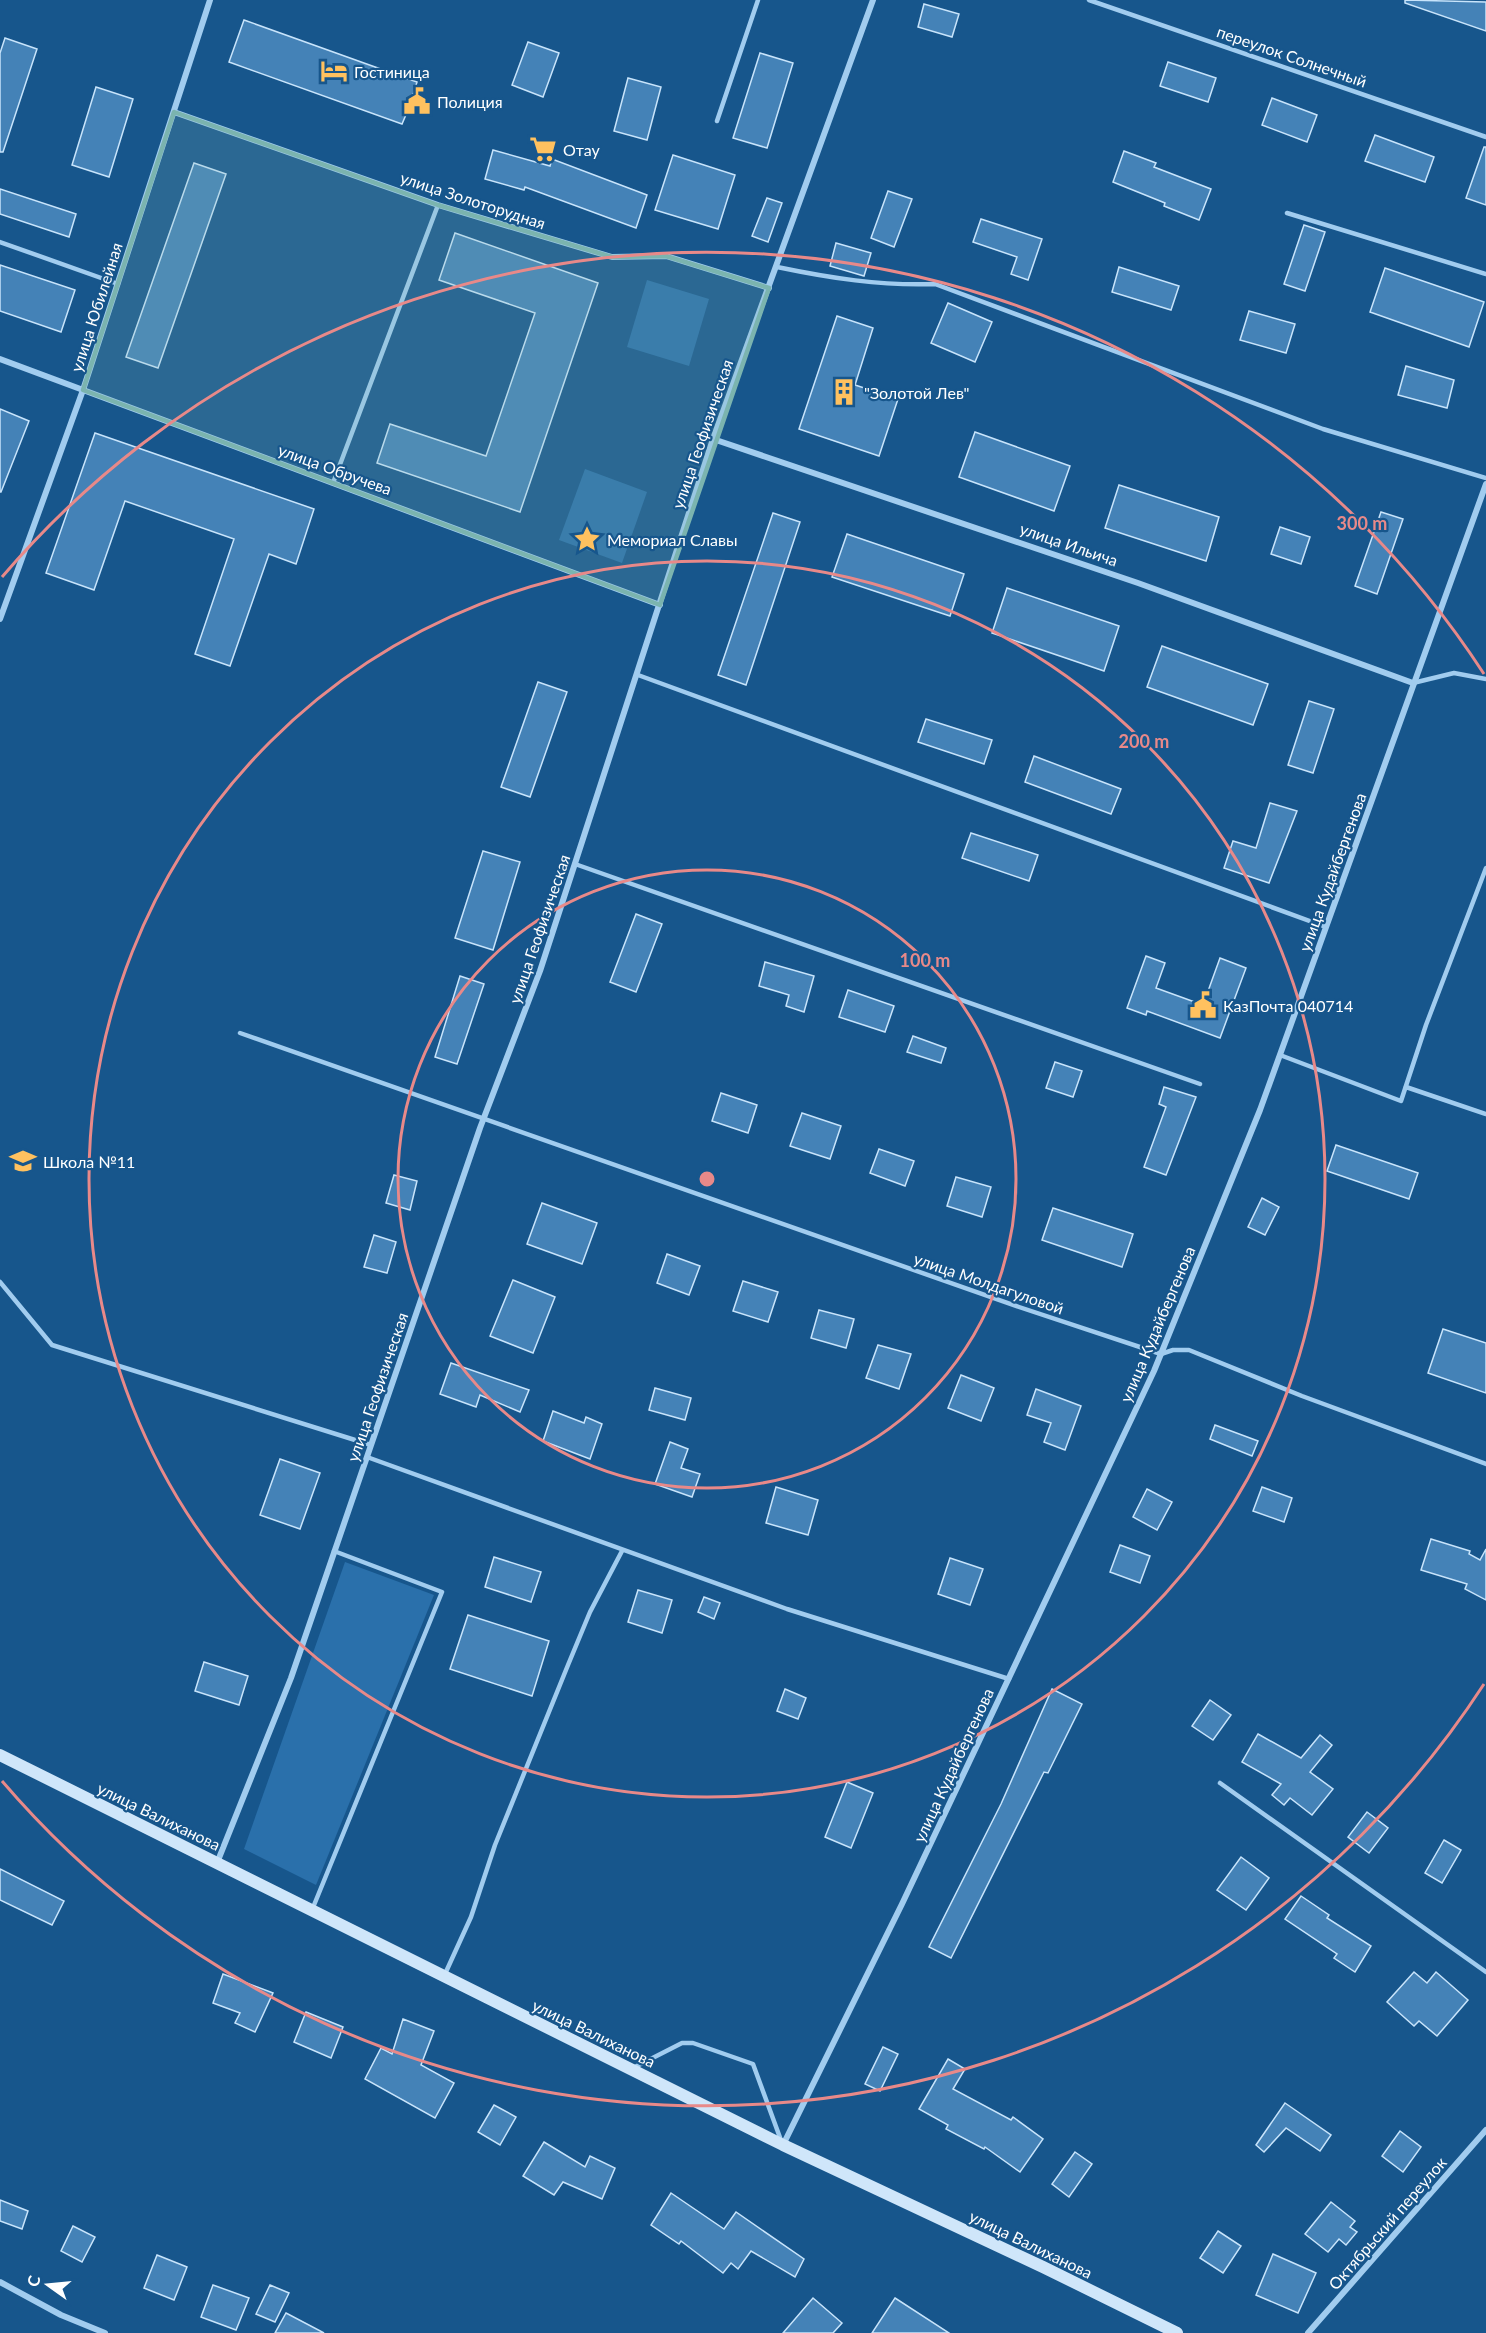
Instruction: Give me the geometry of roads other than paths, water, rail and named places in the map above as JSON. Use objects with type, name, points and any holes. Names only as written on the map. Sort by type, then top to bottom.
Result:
[{"type":"main road","name":"улица Валиханова","points":[[0,1755],[783,2145],[1043,2267],[1177,2333]]},
{"type":"street","name":"улица Юбилейная","points":[[0,619],[83,390],[210,0]]},
{"type":"street","name":"улица Геофизическая","points":[[217,1863],[291,1678],[483,1120],[540,971],[713,439],[873,0]]},
{"type":"street","name":"улица Золоторудная","points":[[174,112],[438,205],[612,257],[666,256],[769,288]]},
{"type":"street","name":"улица Обручева","points":[[0,360],[660,605]]},
{"type":"street","name":"улица Ильича","points":[[713,439],[1138,582],[1413,683]]},
{"type":"street","name":"улица Кудайбергенова","points":[[783,2145],[862,1988],[1161,1354],[1280,1055],[1486,484]]},
{"type":"street","name":"Октябрьский переулок","points":[[1308,2333],[1486,2130]]},
{"type":"street","points":[[0,2282],[61,2315],[105,2333]]},
{"type":"lane","points":[[717,121],[758,0]]},
{"type":"lane","name":"переулок Солнечный","points":[[1089,0],[1486,137]]},
{"type":"lane","points":[[333,483],[438,205]]},
{"type":"lane","points":[[1287,213],[1486,274]]},
{"type":"lane","points":[[0,242],[118,284]]},
{"type":"lane","points":[[777,267],[831,278],[890,285],[934,284],[1323,429],[1486,478]]},
{"type":"lane","points":[[1413,683],[1454,673],[1486,679]]},
{"type":"lane","points":[[638,675],[1326,927]]},
{"type":"lane","points":[[575,864],[1200,1084]]},
{"type":"lane","points":[[1280,1055],[1401,1101],[1483,885],[1486,868]]},
{"type":"lane","name":"улица Молдагуловой","points":[[240,1033],[483,1120],[1161,1354],[1173,1350],[1189,1350],[1302,1396],[1486,1464]]},
{"type":"lane","points":[[1406,1087],[1486,1114]]},
{"type":"lane","points":[[0,1282],[52,1346],[371,1445]]},
{"type":"lane","points":[[367,1457],[787,1609],[1009,1679]]},
{"type":"lane","points":[[312,1911],[442,1592],[334,1551]]},
{"type":"lane","points":[[444,1977],[471,1917],[495,1845],[590,1612],[622,1551]]},
{"type":"lane","points":[[1220,1783],[1486,1972]]},
{"type":"lane","points":[[630,2069],[682,2043],[693,2043],[753,2064],[783,2145]]},
{"type":"place","name":"Гостиница","points":[[334,71]]},
{"type":"place","name":"Полиция","points":[[417,101]]},
{"type":"place","name":"Отау","points":[[543,149]]},
{"type":"place","name":"\"Золотой Лев\"","points":[[844,392]]},
{"type":"place","name":"Мемориал Славы","points":[[587,539]]},
{"type":"place","name":"КазПочта 040714","points":[[1203,1005]]},
{"type":"place","name":"Школа №11","points":[[23,1161]]}]
